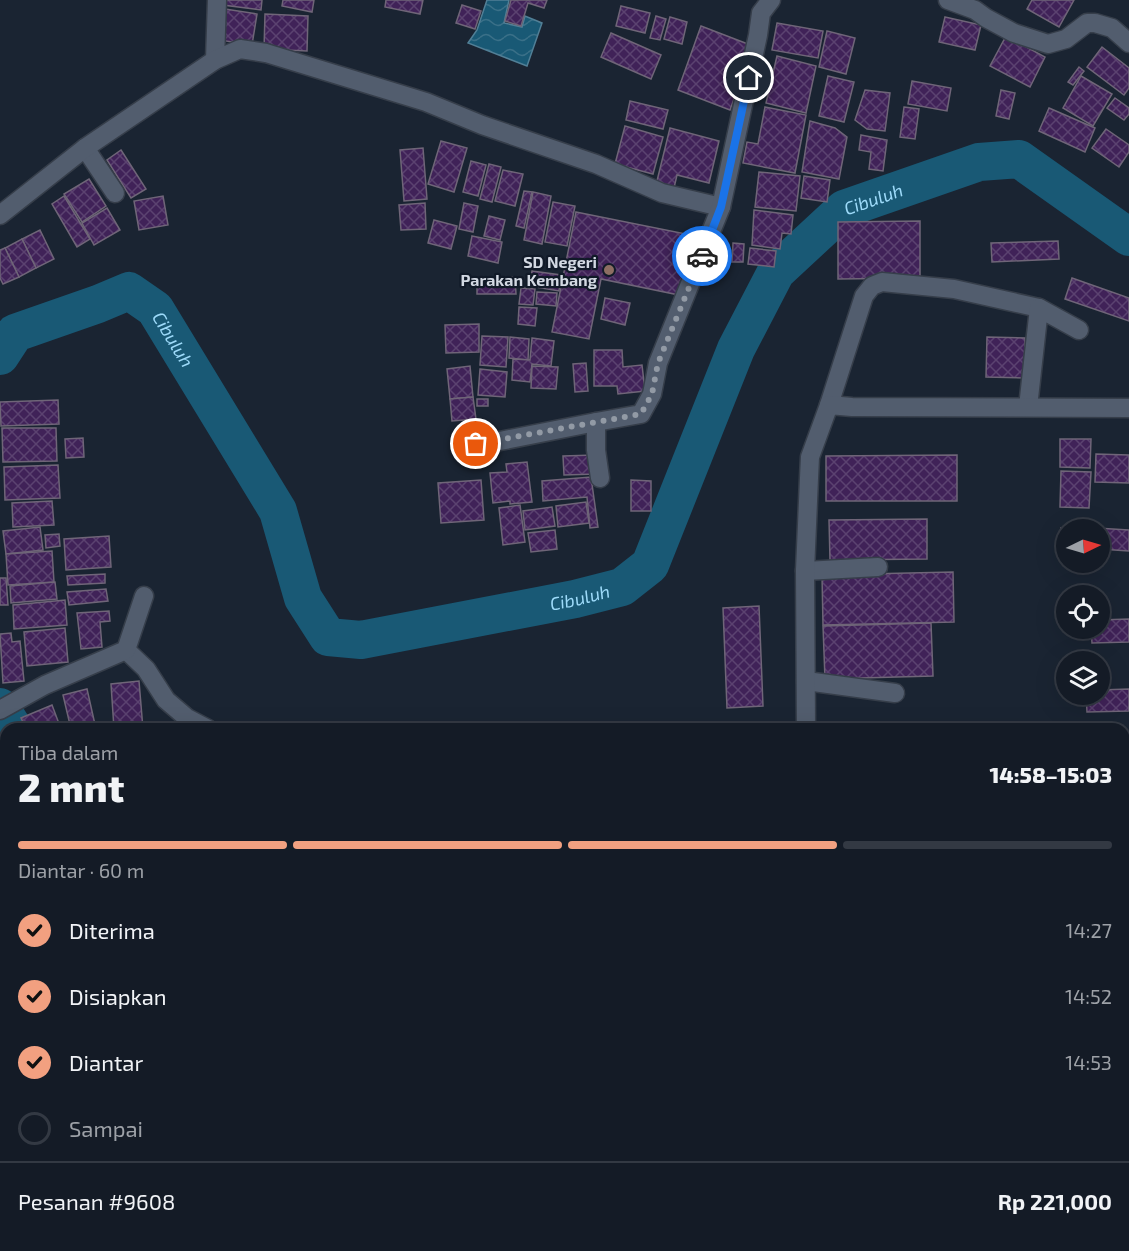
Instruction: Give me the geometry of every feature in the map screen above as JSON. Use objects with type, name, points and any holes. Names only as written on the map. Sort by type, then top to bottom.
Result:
[{"type":"street","points":[[215,60],[217,0]]},
{"type":"street","points":[[463,446],[490,443],[641,414],[652,394],[658,363],[721,207],[761,13],[771,0]]},
{"type":"street","points":[[948,0],[975,10],[1014,33],[1048,44],[1066,39],[1088,23],[1112,28],[1129,43]]},
{"type":"street","points":[[0,216],[85,148],[215,60],[240,49],[266,52],[288,61],[426,102],[482,125],[596,164],[662,193],[721,207]]},
{"type":"street","points":[[85,148],[115,193]]},
{"type":"street","points":[[806,723],[805,571],[810,457],[864,296],[872,286],[882,282],[954,289],[1039,308],[1079,330]]},
{"type":"street","points":[[1028,407],[1039,308]]},
{"type":"street","points":[[829,405],[1129,408]]},
{"type":"street","points":[[596,422],[596,450],[600,478]]},
{"type":"street","points":[[805,571],[878,567]]},
{"type":"street","points":[[2,708],[45,685],[126,650],[144,596]]},
{"type":"street","points":[[126,650],[146,669],[166,700],[197,723]]},
{"type":"street","points":[[806,681],[895,693]]},
{"type":"water","points":[[487,0],[509,0],[504,23],[522,27],[525,16],[542,23],[527,66],[468,43],[477,30]]},
{"type":"building","points":[[224,0],[262,0],[261,10],[223,5]]},
{"type":"building","points":[[283,0],[314,0],[312,12],[282,6]]},
{"type":"building","points":[[386,0],[423,0],[420,14],[385,7]]},
{"type":"building","points":[[511,0],[547,0],[544,8],[528,3],[521,26],[505,21]]},
{"type":"building","points":[[1032,0],[1074,0],[1059,27],[1027,9]]},
{"type":"building","points":[[462,5],[481,11],[475,29],[456,23]]},
{"type":"building","points":[[621,6],[650,13],[645,33],[616,26]]},
{"type":"building","points":[[225,9],[257,14],[252,45],[219,40]]},
{"type":"building","points":[[265,14],[308,16],[307,51],[264,49]]},
{"type":"building","points":[[656,16],[666,19],[660,40],[650,38]]},
{"type":"building","points":[[670,17],[687,22],[682,44],[664,39]]},
{"type":"building","points":[[945,17],[981,25],[975,50],[939,42]]},
{"type":"building","points":[[777,23],[823,31],[818,58],[772,50]]},
{"type":"building","points":[[701,26],[753,46],[730,110],[678,90]]},
{"type":"building","points":[[827,31],[855,38],[846,74],[819,67]]},
{"type":"building","points":[[611,33],[661,55],[651,79],[601,57]]},
{"type":"building","points":[[1006,36],[1045,57],[1030,87],[990,66]]},
{"type":"building","points":[[1102,47],[1129,68],[1129,88],[1124,95],[1087,67]]},
{"type":"building","points":[[777,56],[816,66],[806,113],[766,103]]},
{"type":"building","points":[[1079,67],[1084,71],[1073,85],[1068,82]]},
{"type":"building","points":[[828,76],[854,82],[844,122],[819,116]]},
{"type":"building","points":[[1081,76],[1112,94],[1093,126],[1063,108]]},
{"type":"building","points":[[912,81],[951,88],[947,111],[908,104]]},
{"type":"building","points":[[865,90],[890,93],[885,131],[867,129],[855,120]]},
{"type":"building","points":[[1001,90],[1015,93],[1009,119],[996,116]]},
{"type":"building","points":[[1115,98],[1129,108],[1129,114],[1124,120],[1107,108]]},
{"type":"building","points":[[630,101],[668,110],[663,129],[626,120]]},
{"type":"building","points":[[765,107],[806,115],[795,173],[743,163],[747,142],[758,144]]},
{"type":"building","points":[[904,107],[919,109],[915,139],[900,137]]},
{"type":"building","points":[[1049,108],[1095,128],[1085,152],[1039,131]]},
{"type":"building","points":[[810,121],[835,128],[847,137],[839,179],[802,172]]},
{"type":"building","points":[[625,126],[663,137],[653,174],[615,164]]},
{"type":"building","points":[[670,128],[719,141],[709,183],[677,175],[674,188],[656,185]]},
{"type":"building","points":[[1106,129],[1129,145],[1129,152],[1119,167],[1092,148]]},
{"type":"building","points":[[861,135],[887,140],[883,171],[869,169],[871,152],[859,150]]},
{"type":"building","points":[[441,141],[467,148],[454,192],[428,184]]},
{"type":"building","points":[[423,148],[427,199],[404,201],[400,150]]},
{"type":"building","points":[[121,150],[146,189],[131,198],[107,160]]},
{"type":"building","points":[[471,161],[486,165],[478,196],[463,192]]},
{"type":"building","points":[[489,164],[501,167],[492,202],[480,199]]},
{"type":"building","points":[[503,170],[523,174],[515,206],[495,201]]},
{"type":"building","points":[[759,172],[800,176],[796,211],[755,207]]},
{"type":"building","points":[[804,176],[830,180],[827,202],[801,198]]},
{"type":"building","points":[[89,179],[106,206],[82,222],[64,194]]},
{"type":"building","points":[[524,191],[532,192],[524,228],[516,226]]},
{"type":"building","points":[[533,192],[551,196],[542,244],[524,240]]},
{"type":"building","points":[[64,196],[90,239],[77,247],[52,204]]},
{"type":"building","points":[[163,196],[168,225],[139,230],[134,201]]},
{"type":"building","points":[[553,202],[575,206],[567,246],[545,242]]},
{"type":"building","points":[[425,203],[426,229],[401,230],[399,205]]},
{"type":"building","points":[[464,203],[478,206],[473,232],[459,229]]},
{"type":"building","points":[[107,208],[120,230],[94,245],[82,223]]},
{"type":"building","points":[[754,210],[793,215],[791,234],[782,233],[780,249],[752,245]]},
{"type":"building","points":[[576,212],[696,236],[684,296],[601,279],[589,339],[552,332]]},
{"type":"building","points":[[489,216],[505,220],[500,240],[484,236]]},
{"type":"building","points":[[434,220],[457,226],[451,249],[428,243]]},
{"type":"building","points":[[920,221],[920,278],[838,279],[838,222]]},
{"type":"building","points":[[40,230],[54,259],[36,268],[22,239]]},
{"type":"building","points":[[472,236],[502,242],[498,263],[468,256]]},
{"type":"building","points":[[22,239],[36,268],[19,277],[5,248]]},
{"type":"building","points":[[1058,241],[1059,259],[992,262],[991,243]]},
{"type":"building","points":[[733,243],[744,244],[743,262],[732,262]]},
{"type":"building","points":[[5,248],[19,277],[3,284],[0,278],[0,250]]},
{"type":"building","points":[[750,248],[776,251],[774,267],[748,264]]},
{"type":"building","points":[[532,271],[561,275],[559,291],[529,286]]},
{"type":"building","points":[[515,277],[516,294],[477,294],[477,278]]},
{"type":"building","points":[[1072,278],[1129,298],[1129,321],[1065,299]]},
{"type":"building","points":[[521,288],[535,289],[533,305],[519,304]]},
{"type":"building","points":[[537,292],[557,293],[556,306],[536,304]]},
{"type":"building","points":[[605,298],[630,303],[625,325],[601,319]]},
{"type":"building","points":[[519,307],[537,308],[535,326],[518,324]]},
{"type":"building","points":[[479,324],[479,352],[446,353],[445,325]]},
{"type":"building","points":[[482,336],[508,337],[506,367],[480,365]]},
{"type":"building","points":[[510,337],[529,339],[528,360],[509,358]]},
{"type":"building","points":[[987,337],[1025,338],[1024,378],[986,377]]},
{"type":"building","points":[[532,338],[554,341],[551,366],[532,364],[530,382],[512,380],[513,359],[530,360]]},
{"type":"building","points":[[594,350],[622,350],[623,367],[642,365],[645,391],[618,394],[617,386],[594,386]]},
{"type":"building","points":[[586,363],[588,391],[575,392],[573,364]]},
{"type":"building","points":[[470,366],[473,397],[450,399],[447,369]]},
{"type":"building","points":[[532,366],[558,367],[556,389],[531,388]]},
{"type":"building","points":[[480,369],[507,372],[505,397],[478,395]]},
{"type":"building","points":[[473,397],[476,419],[452,421],[450,399]]},
{"type":"building","points":[[477,399],[488,399],[488,406],[477,406]]},
{"type":"building","points":[[58,400],[59,424],[1,426],[0,402]]},
{"type":"building","points":[[2,428],[56,428],[57,461],[3,462]]},
{"type":"building","points":[[83,438],[84,457],[66,458],[65,439]]},
{"type":"building","points":[[1060,439],[1091,439],[1090,468],[1060,467]]},
{"type":"building","points":[[1096,454],[1129,455],[1129,483],[1095,482]]},
{"type":"building","points":[[595,455],[596,474],[564,475],[563,456]]},
{"type":"building","points":[[957,455],[957,501],[826,501],[826,456]]},
{"type":"building","points":[[527,462],[532,502],[493,503],[490,473],[507,472],[506,464]]},
{"type":"building","points":[[58,465],[60,498],[5,500],[4,467]]},
{"type":"building","points":[[1061,471],[1091,472],[1089,508],[1060,507]]},
{"type":"building","points":[[591,477],[598,527],[590,528],[587,497],[543,501],[542,481]]},
{"type":"building","points":[[481,480],[484,520],[441,523],[438,483]]},
{"type":"building","points":[[631,480],[651,481],[651,511],[631,511]]},
{"type":"building","points":[[52,501],[54,525],[13,527],[12,503]]},
{"type":"building","points":[[586,502],[589,523],[558,527],[556,506]]},
{"type":"building","points":[[520,505],[525,542],[503,545],[499,508]]},
{"type":"building","points":[[552,507],[555,526],[525,530],[523,511]]},
{"type":"building","points":[[927,519],[927,559],[830,560],[829,520]]},
{"type":"building","points":[[40,527],[43,550],[6,554],[3,531]]},
{"type":"building","points":[[1110,529],[1129,530],[1129,551],[1110,550]]},
{"type":"building","points":[[555,530],[557,549],[531,552],[528,533]]},
{"type":"building","points":[[59,534],[60,546],[46,548],[45,535]]},
{"type":"building","points":[[109,536],[111,567],[66,570],[64,539]]},
{"type":"building","points":[[52,551],[54,582],[8,585],[6,554]]},
{"type":"building","points":[[953,572],[954,622],[823,625],[822,575]]},
{"type":"building","points":[[105,574],[105,583],[68,585],[67,576]]},
{"type":"building","points":[[0,578],[6,578],[8,605],[0,605]]},
{"type":"building","points":[[55,582],[57,599],[11,603],[10,586]]},
{"type":"building","points":[[106,589],[108,601],[69,605],[67,592]]},
{"type":"building","points":[[65,600],[67,625],[14,629],[13,605]]},
{"type":"building","points":[[759,606],[763,706],[727,708],[723,608]]},
{"type":"building","points":[[109,611],[110,621],[100,622],[102,647],[81,649],[77,613]]},
{"type":"building","points":[[1129,619],[1129,642],[1092,643],[1092,639],[1110,639],[1110,620]]},
{"type":"building","points":[[931,623],[933,676],[825,679],[823,626]]},
{"type":"building","points":[[65,628],[68,662],[27,666],[24,632]]},
{"type":"building","points":[[11,633],[12,642],[20,641],[24,681],[3,683],[0,634]]},
{"type":"building","points":[[139,681],[142,723],[114,723],[111,684]]},
{"type":"building","points":[[87,689],[95,723],[70,723],[63,695]]},
{"type":"building","points":[[1129,689],[1129,711],[1087,712],[1087,705],[1110,705],[1110,690]]},
{"type":"building","points":[[52,705],[59,723],[23,723],[21,718]]},
{"type":"waterway","name":"Cibuluh","points":[[0,356],[15,333],[129,291],[155,309],[278,511],[303,598],[328,637],[361,640],[575,599],[622,587],[650,565],[736,349],[776,272],[844,209],[979,162],[1019,159],[1129,237]]},
{"type":"waterway","name":"Cibuluh","points":[[0,707],[10,723]]},
{"type":"way so far","points":[[476,444],[641,414],[652,394],[658,363],[702,256]]},
{"type":"place","name":"SD Negeri Parakan Kembang","points":[[609,270]]},
{"type":"route","points":[[702,256],[721,207],[749,78]]}]
